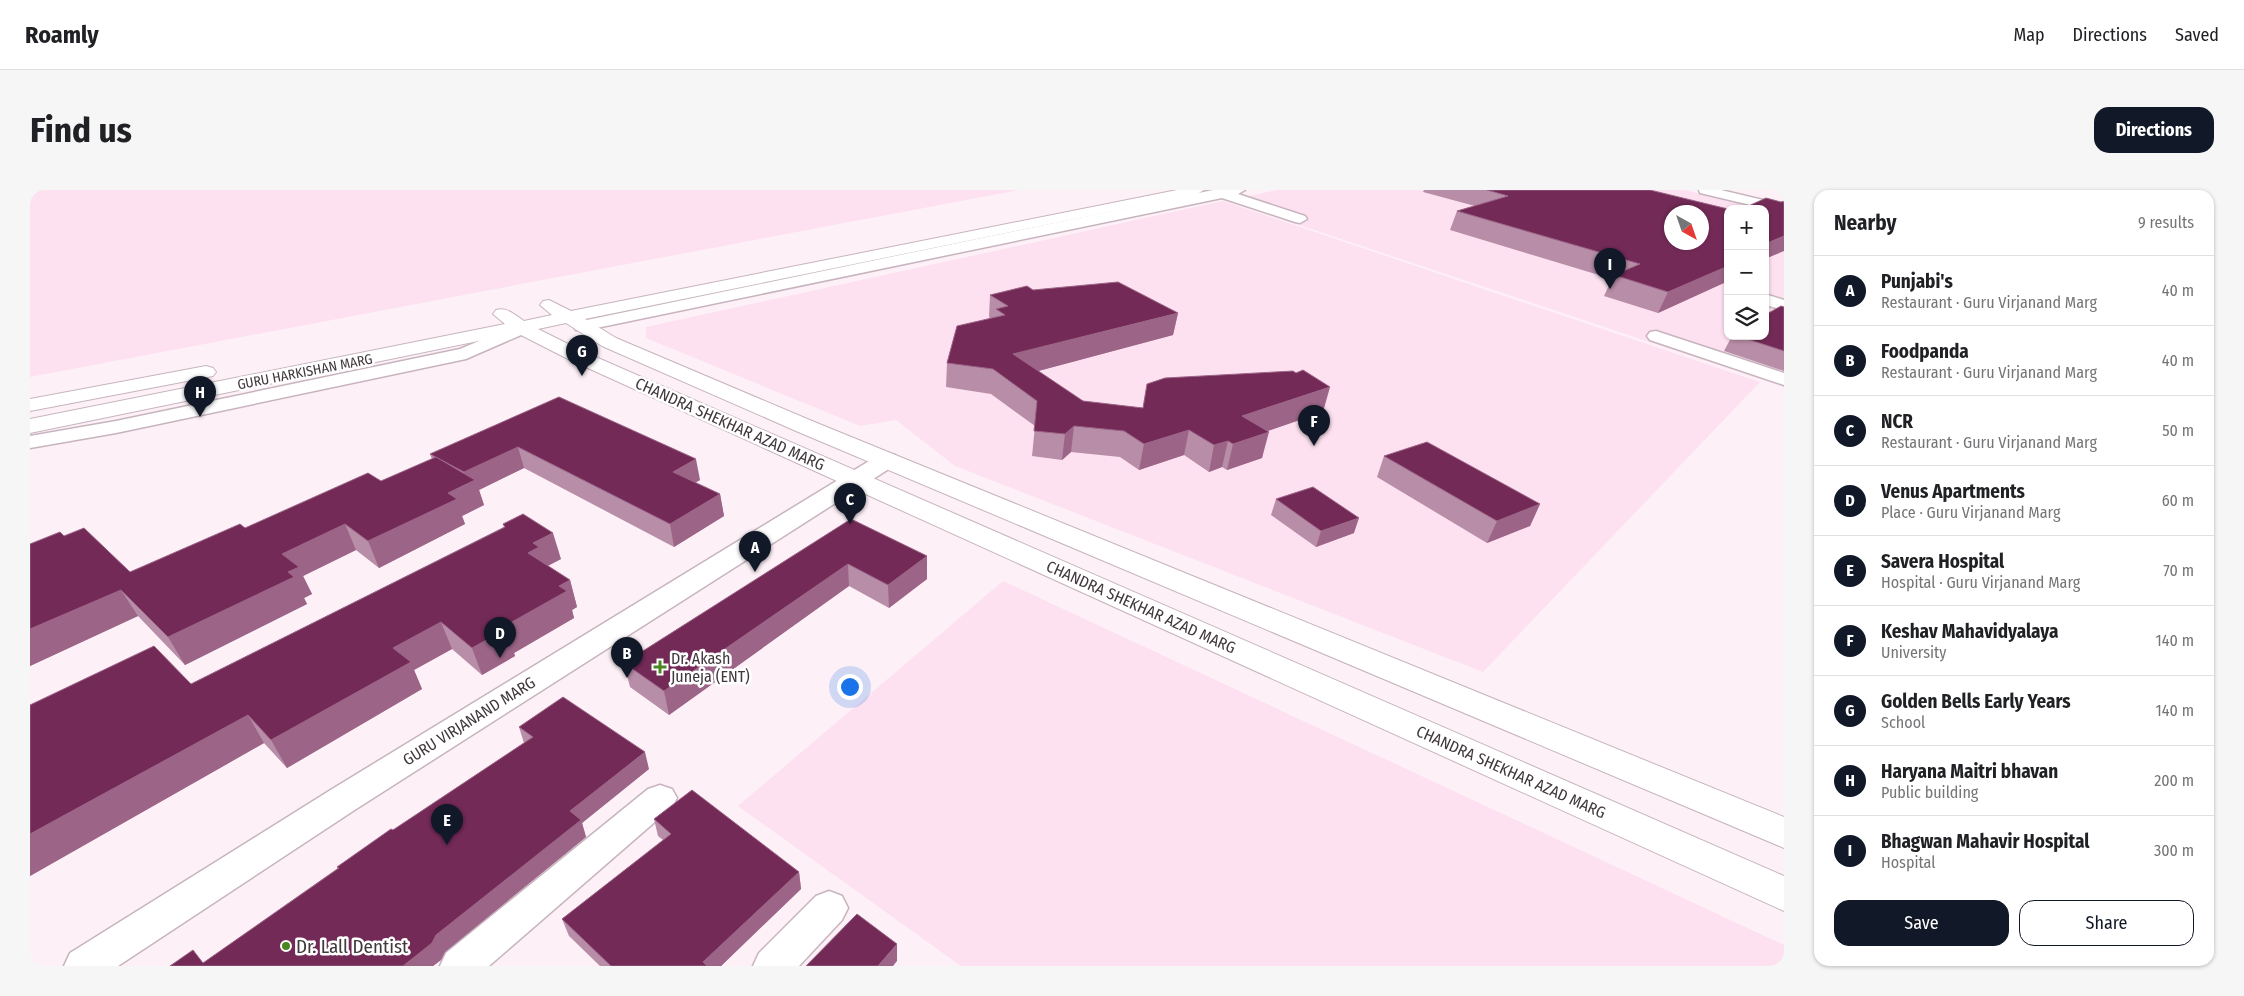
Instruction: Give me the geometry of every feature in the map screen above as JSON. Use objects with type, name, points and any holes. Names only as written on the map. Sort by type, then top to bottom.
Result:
[{"type":"main road","points":[[655,284],[1129,190]]},
{"type":"main road","points":[[543,314],[1197,190]]},
{"type":"main road","name":"GURU HARKISHAN MARG","points":[[30,405],[543,314]]},
{"type":"main road","name":"GURU HARKISHAN MARG","points":[[30,426],[543,314]]},
{"type":"main road","name":"CHANDRA SHEKHAR AZAD MARG","points":[[543,314],[887,460],[1784,833]]},
{"type":"main road","name":"CHANDRA SHEKHAR AZAD MARG","points":[[543,314],[575,354],[1784,894]]},
{"type":"street","points":[[1705,190],[1767,205],[1784,200]]},
{"type":"street","points":[[30,442],[116,427],[466,353],[543,314],[1225,191],[1300,219]]},
{"type":"street","points":[[1769,205],[1784,209]]},
{"type":"street","points":[[1769,300],[1784,305]]},
{"type":"street","points":[[1656,336],[1784,380]]},
{"type":"street","name":"GURU VIRJANAND MARG","points":[[84,966],[341,801],[887,460]]},
{"type":"street","points":[[460,966],[660,798]]},
{"type":"street","points":[[773,966],[829,908]]},
{"type":"shaded area","points":[[30,190],[1019,190],[30,377]]},
{"type":"shaded area","points":[[1277,190],[1685,190],[1745,205],[1724,205],[1724,340],[1769,340],[1769,211],[1784,214],[1784,387],[1227,201]]},
{"type":"shaded area","points":[[1223,201],[1760,382],[1483,672],[955,466],[896,420],[860,426],[646,338],[646,327]]},
{"type":"shaded area","points":[[1003,581],[1784,945],[1784,966],[961,966],[738,806]]},
{"type":"building","points":[[1487,190],[1650,190],[1724,208],[1724,268],[1668,292],[1614,275],[1640,264],[1457,211],[1508,196]]},
{"type":"building","points":[[1766,198],[1784,201],[1784,236],[1769,242],[1769,205],[1751,205]]},
{"type":"building","points":[[1118,282],[1178,313],[1013,354],[1083,401],[1143,408],[1147,384],[1165,378],[1293,371],[1296,373],[1303,370],[1330,387],[1242,416],[1269,432],[1233,444],[1228,441],[1214,445],[1189,430],[1144,444],[1124,431],[1074,426],[1065,434],[1034,431],[1037,401],[993,369],[947,363],[957,326],[1005,315],[996,309],[1008,306],[990,295],[1027,286],[1033,290]]},
{"type":"building","points":[[1781,306],[1784,307],[1784,351],[1750,340],[1769,340],[1769,313]]},
{"type":"building","points":[[559,397],[696,459],[673,472],[720,494],[670,524],[518,447],[464,472],[430,454]]},
{"type":"building","points":[[1427,442],[1540,504],[1497,521],[1384,456]]},
{"type":"building","points":[[436,457],[475,480],[448,493],[457,499],[368,541],[345,524],[282,554],[299,567],[288,572],[294,577],[168,637],[121,590],[30,629],[30,544],[60,532],[64,536],[84,528],[130,572],[240,524],[245,528],[368,473],[381,481]]},
{"type":"building","points":[[1313,487],[1359,518],[1321,531],[1276,499]]},
{"type":"building","points":[[523,514],[553,533],[533,543],[539,547],[528,553],[570,580],[559,586],[567,591],[503,627],[506,629],[472,648],[441,622],[393,648],[411,662],[271,740],[248,715],[30,834],[30,705],[154,646],[191,684],[505,527],[503,524]]},
{"type":"building","points":[[851,519],[927,556],[888,585],[848,564],[664,691],[624,663]]},
{"type":"building","points":[[563,697],[645,752],[570,811],[581,820],[436,935],[432,943],[403,966],[170,966],[193,950],[203,963],[339,868],[337,867],[391,829],[393,830],[533,737],[519,727]]},
{"type":"building","points":[[692,790],[799,872],[703,962],[707,966],[611,966],[562,919],[671,834],[654,819]]},
{"type":"building","points":[[857,914],[897,944],[878,966],[806,966]]},
{"type":"place","name":"Bhagwan Mahavir Hospital","points":[[1610,289]]},
{"type":"place","name":"Golden Bells Early Years","points":[[582,376]]},
{"type":"place","name":"Haryana Maitri bhavan","points":[[200,417]]},
{"type":"place","name":"Keshav Mahavidyalaya","points":[[1314,446]]},
{"type":"place","name":"NCR","points":[[850,524]]},
{"type":"place","name":"Punjabi's","points":[[755,572]]},
{"type":"place","name":"Venus Apartments","points":[[500,658]]},
{"type":"place","name":"Dr. Akash Juneja (ENT)","points":[[660,667]]},
{"type":"place","name":"Foodpanda","points":[[627,678]]},
{"type":"place","name":"Savera Hospital","points":[[447,845]]},
{"type":"place","name":"Dr. Lall Dentist","points":[[286,946]]}]
